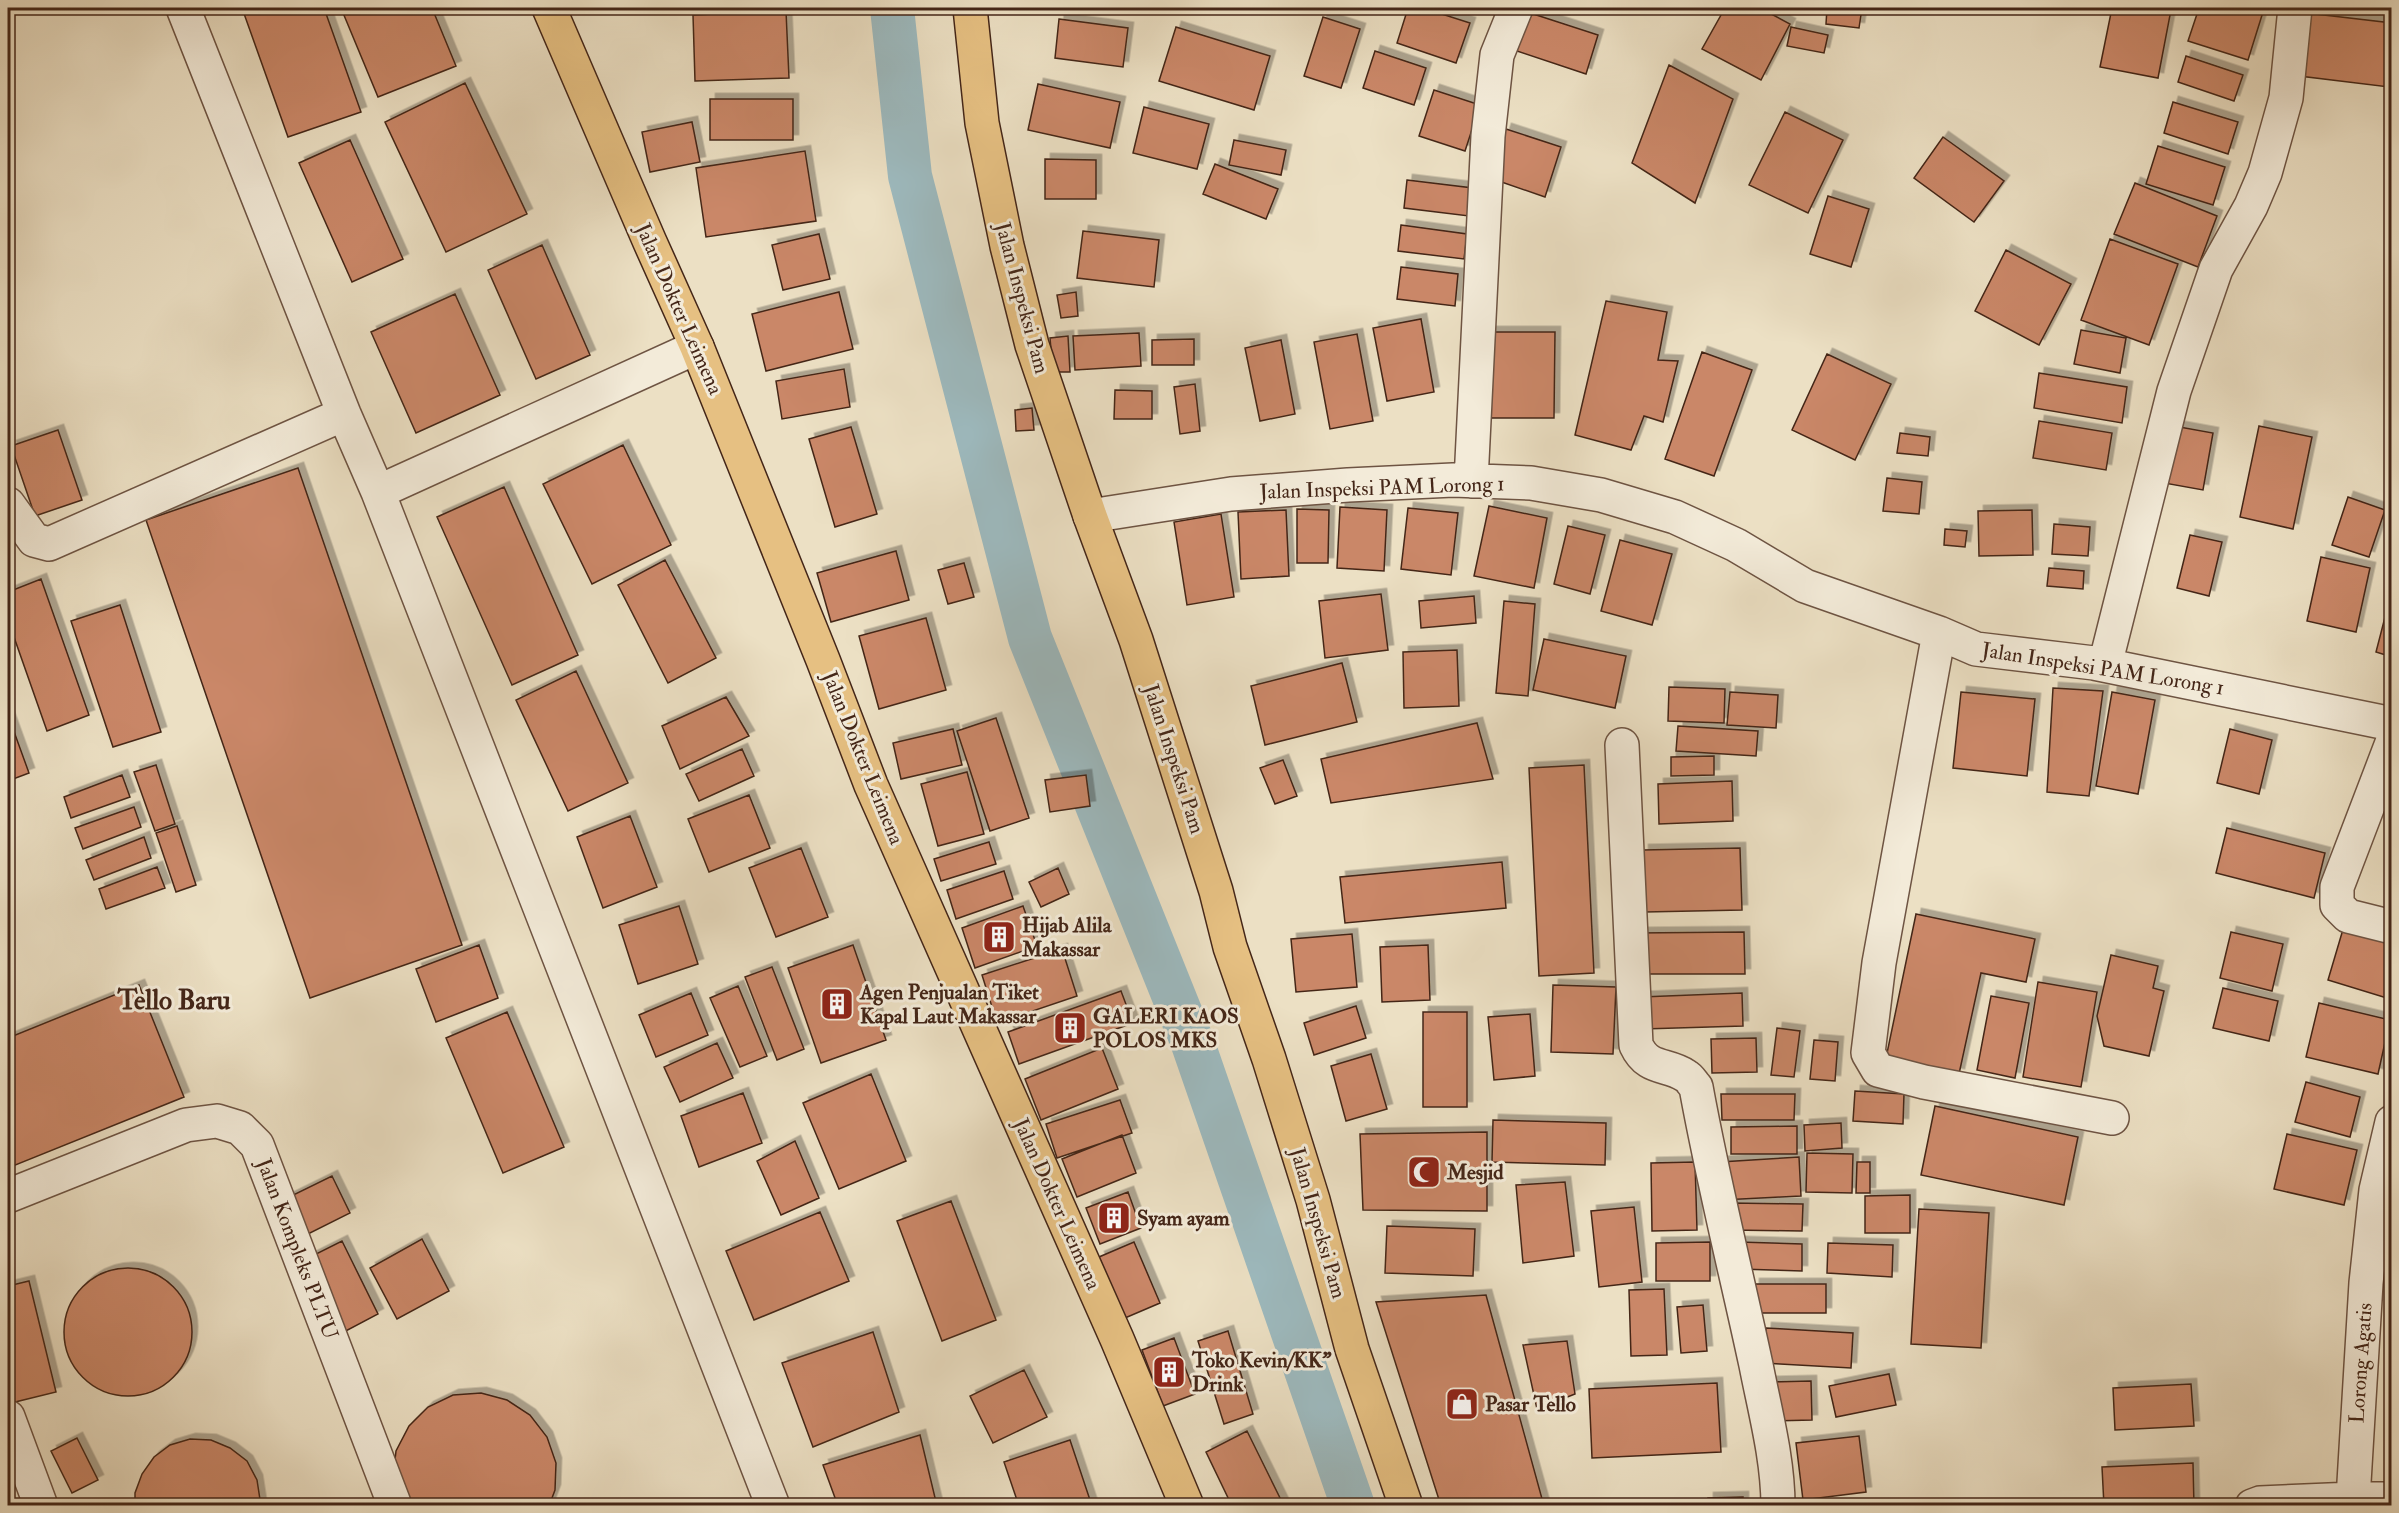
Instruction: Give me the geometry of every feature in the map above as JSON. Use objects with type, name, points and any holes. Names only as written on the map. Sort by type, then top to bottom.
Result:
[{"type":"main road","name":"Jalan Dokter Leimena","points":[[549,8],[697,347],[871,785],[1118,1339],[1187,1506]]},
{"type":"main road","name":"Jalan Inspeksi Pam","points":[[970,8],[982,123],[1007,246],[1032,345],[1090,516],[1136,640],[1163,730],[1191,810],[1230,947],[1269,1059],[1313,1200],[1352,1349],[1406,1506]]},
{"type":"street","points":[[183,8],[344,414],[378,492],[773,1506]]},
{"type":"street","points":[[1471,481],[1492,88],[1497,55],[1516,8]]},
{"type":"street","points":[[2105,665],[2174,391],[2216,268],[2251,206],[2265,173],[2286,98],[2295,8]]},
{"type":"street","points":[[378,492],[697,347]]},
{"type":"street","points":[[8,504],[34,540],[49,544],[344,414]]},
{"type":"street","name":"Jalan Inspeksi PAM Lorong 1","points":[[1090,516],[1232,494],[1348,484],[1471,481],[1531,483],[1601,495],[1675,517],[1736,545],[1804,586],[1939,633],[1976,649],[2105,665],[2391,724]]},
{"type":"street","points":[[1939,633],[1879,963],[1868,1053],[1878,1070],[1889,1073],[1924,1082],[2112,1118]]},
{"type":"street","points":[[2391,743],[2337,887],[2337,905],[2348,916],[2391,927]]},
{"type":"street","points":[[1622,745],[1636,1045],[1641,1056],[1650,1063],[1686,1076],[1696,1087],[1714,1182],[1738,1281],[1771,1439],[1778,1506]]},
{"type":"street","name":"Jalan Kompleks PLTU","points":[[8,1196],[186,1125],[217,1121],[240,1128],[257,1145],[395,1506]]},
{"type":"street","name":"Lorong Agatis","points":[[2353,1498],[2366,1283],[2376,1190],[2391,1122]]},
{"type":"street","points":[[8,1417],[41,1506]]},
{"type":"street","points":[[2252,1506],[2260,1503],[2353,1498],[2391,1500]]},
{"type":"building","points":[[242,8],[324,8],[361,112],[288,137]]},
{"type":"building","points":[[341,8],[432,8],[456,66],[378,97]]},
{"type":"building","points":[[1408,8],[1423,8],[1470,23],[1456,63],[1397,43]]},
{"type":"building","points":[[1725,8],[1760,8],[1790,24],[1761,80],[1702,49]]},
{"type":"building","points":[[1827,8],[1862,8],[1859,28],[1826,24]]},
{"type":"building","points":[[2112,8],[2171,10],[2158,78],[2100,67]]},
{"type":"building","points":[[2199,8],[2248,8],[2263,12],[2248,60],[2188,41]]},
{"type":"building","points":[[1521,10],[1598,35],[1586,74],[1508,48]]},
{"type":"building","points":[[786,11],[789,78],[695,81],[693,15]]},
{"type":"building","points":[[2298,12],[2392,23],[2392,65],[2389,87],[2291,75]]},
{"type":"building","points":[[1323,17],[1360,29],[1341,88],[1304,76]]},
{"type":"building","points":[[1059,19],[1128,28],[1123,67],[1055,58]]},
{"type":"building","points":[[1176,27],[1270,56],[1254,110],[1159,81]]},
{"type":"building","points":[[1791,27],[1828,35],[1824,53],[1787,46]]},
{"type":"building","points":[[1375,51],[1426,68],[1414,105],[1363,88]]},
{"type":"building","points":[[2186,56],[2243,75],[2234,101],[2178,82]]},
{"type":"building","points":[[1669,65],[1733,99],[1695,203],[1632,163]]},
{"type":"building","points":[[465,83],[527,214],[446,252],[385,122]]},
{"type":"building","points":[[1038,84],[1120,102],[1110,148],[1028,130]]},
{"type":"building","points":[[1434,90],[1480,105],[1465,151],[1419,136]]},
{"type":"building","points":[[710,99],[793,99],[793,140],[710,140]]},
{"type":"building","points":[[2173,102],[2238,122],[2228,154],[2164,133]]},
{"type":"building","points":[[1144,107],[1209,124],[1197,169],[1133,153]]},
{"type":"building","points":[[1785,112],[1843,140],[1808,213],[1749,185]]},
{"type":"building","points":[[692,122],[700,162],[650,172],[642,132]]},
{"type":"building","points":[[1506,129],[1561,147],[1545,197],[1490,178]]},
{"type":"building","points":[[1943,137],[2004,181],[1974,222],[1914,178]]},
{"type":"building","points":[[350,140],[403,259],[352,282],[299,163]]},
{"type":"building","points":[[1234,140],[1286,150],[1281,175],[1229,165]]},
{"type":"building","points":[[2158,146],[2225,167],[2213,205],[2146,184]]},
{"type":"building","points":[[805,151],[816,221],[706,237],[696,168]]},
{"type":"building","points":[[1045,159],[1096,160],[1096,199],[1045,199]]},
{"type":"building","points":[[1215,164],[1278,189],[1266,219],[1203,194]]},
{"type":"building","points":[[1407,180],[1473,188],[1469,216],[1404,208]]},
{"type":"building","points":[[2135,183],[2217,216],[2198,267],[2114,234]]},
{"type":"building","points":[[1828,196],[1869,209],[1851,267],[1810,254]]},
{"type":"building","points":[[1401,225],[1467,234],[1464,259],[1398,251]]},
{"type":"building","points":[[1083,231],[1159,240],[1154,287],[1077,278]]},
{"type":"building","points":[[819,234],[830,279],[783,290],[772,245]]},
{"type":"building","points":[[2110,239],[2178,264],[2149,345],[2081,320]]},
{"type":"building","points":[[542,245],[590,355],[536,379],[488,270]]},
{"type":"building","points":[[2006,250],[2071,284],[2039,345],[1975,311]]},
{"type":"building","points":[[1401,267],[1458,274],[1455,306],[1397,299]]},
{"type":"building","points":[[839,292],[853,349],[766,371],[752,314]]},
{"type":"building","points":[[1076,292],[1078,316],[1061,318],[1057,295]]},
{"type":"building","points":[[455,294],[500,395],[416,433],[371,332]]},
{"type":"building","points":[[1606,301],[1667,312],[1658,360],[1678,361],[1663,422],[1644,416],[1631,450],[1575,435]]},
{"type":"building","points":[[1421,319],[1434,392],[1387,401],[1373,328]]},
{"type":"building","points":[[2081,330],[2126,338],[2120,373],[2074,364]]},
{"type":"building","points":[[1489,332],[1555,332],[1554,418],[1489,418]]},
{"type":"building","points":[[1139,333],[1141,366],[1075,370],[1073,336]]},
{"type":"building","points":[[1357,334],[1373,421],[1330,429],[1314,342]]},
{"type":"building","points":[[1068,336],[1070,372],[1053,372],[1050,338]]},
{"type":"building","points":[[1194,339],[1194,365],[1152,365],[1152,340]]},
{"type":"building","points":[[1281,340],[1295,414],[1260,421],[1245,348]]},
{"type":"building","points":[[1702,352],[1752,370],[1714,476],[1665,459]]},
{"type":"building","points":[[1827,354],[1891,384],[1855,460],[1792,430]]},
{"type":"building","points":[[844,369],[850,407],[782,419],[776,381]]},
{"type":"building","points":[[2039,373],[2127,387],[2122,423],[2034,408]]},
{"type":"building","points":[[1195,384],[1200,431],[1180,434],[1174,387]]},
{"type":"building","points":[[1115,390],[1152,391],[1152,419],[1114,419]]},
{"type":"building","points":[[1032,408],[1034,430],[1016,431],[1015,410]]},
{"type":"building","points":[[2039,421],[2112,433],[2106,470],[2033,458]]},
{"type":"building","points":[[2174,426],[2213,433],[2203,490],[2164,483]]},
{"type":"building","points":[[2259,426],[2312,437],[2293,529],[2240,517]]},
{"type":"building","points":[[851,427],[877,514],[835,527],[809,439]]},
{"type":"building","points":[[58,430],[82,500],[35,516],[11,446]]},
{"type":"building","points":[[1900,433],[1930,437],[1928,456],[1897,453]]},
{"type":"building","points":[[623,445],[671,545],[592,584],[543,484]]},
{"type":"building","points":[[298,468],[462,945],[310,998],[146,520]]},
{"type":"building","points":[[1887,478],[1922,482],[1919,514],[1883,511]]},
{"type":"building","points":[[504,487],[578,655],[512,685],[437,517]]},
{"type":"building","points":[[2348,497],[2385,510],[2369,557],[2332,545]]},
{"type":"building","points":[[1489,506],[1547,518],[1534,588],[1474,576]]},
{"type":"building","points":[[1340,507],[1387,510],[1384,571],[1337,568]]},
{"type":"building","points":[[1408,508],[1458,513],[1451,575],[1401,569]]},
{"type":"building","points":[[1297,509],[1329,510],[1328,563],[1297,563]]},
{"type":"building","points":[[1286,510],[1289,576],[1241,579],[1238,512]]},
{"type":"building","points":[[2032,510],[2033,555],[1979,556],[1978,511]]},
{"type":"building","points":[[1221,514],[1234,597],[1187,605],[1174,522]]},
{"type":"building","points":[[2054,524],[2090,527],[2088,556],[2052,554]]},
{"type":"building","points":[[1568,526],[1605,535],[1590,594],[1554,584]]},
{"type":"building","points":[[1945,529],[1967,531],[1965,547],[1944,545]]},
{"type":"building","points":[[2190,535],[2222,542],[2209,596],[2177,588]]},
{"type":"building","points":[[1620,540],[1672,554],[1652,625],[1601,611]]},
{"type":"building","points":[[896,551],[909,600],[831,622],[817,573]]},
{"type":"building","points":[[2321,557],[2370,568],[2356,632],[2307,621]]},
{"type":"building","points":[[665,560],[716,658],[668,683],[618,585]]},
{"type":"building","points":[[964,563],[974,597],[948,604],[938,570]]},
{"type":"building","points":[[2049,568],[2084,571],[2083,589],[2047,586]]},
{"type":"building","points":[[41,579],[89,715],[47,731],[8,620],[8,592]]},
{"type":"building","points":[[2392,590],[2392,657],[2376,652]]},
{"type":"building","points":[[1381,594],[1388,650],[1325,658],[1319,601]]},
{"type":"building","points":[[1474,596],[1476,623],[1421,628],[1419,601]]},
{"type":"building","points":[[1504,601],[1535,604],[1528,696],[1496,693]]},
{"type":"building","points":[[120,605],[161,732],[113,747],[71,621]]},
{"type":"building","points":[[926,618],[946,690],[879,709],[859,636]]},
{"type":"building","points":[[1544,639],[1626,656],[1615,708],[1533,690]]},
{"type":"building","points":[[1457,650],[1459,706],[1404,708],[1403,652]]},
{"type":"building","points":[[1342,663],[1357,722],[1265,745],[1251,686]]},
{"type":"building","points":[[576,671],[628,783],[568,811],[516,700]]},
{"type":"building","points":[[1669,687],[1725,689],[1724,723],[1668,721]]},
{"type":"building","points":[[2053,688],[2103,691],[2089,796],[2047,792]]},
{"type":"building","points":[[1730,692],[1778,695],[1776,728],[1727,725]]},
{"type":"building","points":[[1961,692],[2035,699],[2027,776],[1953,768]]},
{"type":"building","points":[[2112,692],[2155,700],[2138,794],[2096,786]]},
{"type":"building","points":[[726,697],[749,736],[680,769],[662,726]]},
{"type":"building","points":[[8,715],[29,773],[8,781]]},
{"type":"building","points":[[996,718],[1029,818],[990,831],[957,731]]},
{"type":"building","points":[[1477,723],[1493,779],[1331,803],[1321,759]]},
{"type":"building","points":[[1678,726],[1758,731],[1756,756],[1676,751]]},
{"type":"building","points":[[953,729],[962,765],[901,779],[893,743]]},
{"type":"building","points":[[2230,729],[2272,740],[2259,794],[2217,783]]},
{"type":"building","points":[[742,749],[754,776],[699,801],[686,774]]},
{"type":"building","points":[[1714,756],[1714,775],[1671,776],[1671,757]]},
{"type":"building","points":[[1283,760],[1297,796],[1275,804],[1260,768]]},
{"type":"building","points":[[156,765],[175,824],[155,831],[134,772]]},
{"type":"building","points":[[1584,765],[1594,973],[1539,976],[1529,768]]},
{"type":"building","points":[[967,772],[984,834],[938,846],[921,784]]},
{"type":"building","points":[[122,775],[130,797],[71,818],[64,797]]},
{"type":"building","points":[[1086,775],[1090,806],[1050,812],[1045,780]]},
{"type":"building","points":[[1732,781],[1733,821],[1659,824],[1658,784]]},
{"type":"building","points":[[749,795],[770,848],[709,872],[688,819]]},
{"type":"building","points":[[134,807],[141,827],[83,849],[75,828]]},
{"type":"building","points":[[630,816],[657,887],[603,908],[577,837]]},
{"type":"building","points":[[177,826],[196,885],[176,892],[156,833]]},
{"type":"building","points":[[2227,828],[2325,853],[2314,898],[2216,873]]},
{"type":"building","points":[[144,837],[151,858],[94,880],[86,860]]},
{"type":"building","points":[[989,842],[996,864],[941,881],[934,859]]},
{"type":"building","points":[[801,848],[828,917],[776,937],[749,868]]},
{"type":"building","points":[[1740,848],[1742,910],[1645,912],[1643,850]]},
{"type":"building","points":[[1502,862],[1506,908],[1345,923],[1340,877]]},
{"type":"building","points":[[157,867],[165,888],[106,909],[99,889]]},
{"type":"building","points":[[1058,868],[1069,894],[1041,907],[1029,882]]},
{"type":"building","points":[[1004,871],[1013,899],[956,919],[947,890]]},
{"type":"building","points":[[679,906],[698,964],[638,984],[619,925]]},
{"type":"building","name":"Hijab Alila Makassar","points":[[1023,906],[1037,946],[975,968],[962,928]]},
{"type":"building","points":[[1916,914],[2035,939],[2026,982],[1981,973],[1959,1074],[1886,1058]]},
{"type":"building","points":[[2344,926],[2392,941],[2390,999],[2328,980]]},
{"type":"building","points":[[1744,932],[1745,974],[1635,974],[1635,933]]},
{"type":"building","points":[[2231,932],[2283,944],[2272,991],[2220,978]]},
{"type":"building","points":[[1352,934],[1357,987],[1296,992],[1291,939]]},
{"type":"building","points":[[479,945],[498,998],[436,1022],[416,969]]},
{"type":"building","name":"Agen Penjualan Tiket Kapal Laut Makassar","points":[[853,945],[886,1040],[821,1063],[788,968]]},
{"type":"building","points":[[1428,945],[1430,1000],[1382,1002],[1380,947]]},
{"type":"building","points":[[1062,949],[1077,996],[997,1023],[982,975]]},
{"type":"building","points":[[2111,955],[2158,966],[2153,988],[2164,991],[2149,1056],[2104,1046],[2097,1016]]},
{"type":"building","points":[[772,967],[804,1049],[777,1060],[745,977]]},
{"type":"building","points":[[2038,982],[2097,992],[2081,1087],[2023,1077]]},
{"type":"building","points":[[139,985],[184,1097],[8,1168],[8,1038]]},
{"type":"building","points":[[1553,985],[1616,987],[1613,1054],[1551,1052]]},
{"type":"building","points":[[738,986],[767,1056],[740,1067],[710,998]]},
{"type":"building","points":[[2223,988],[2278,1001],[2269,1041],[2213,1028]]},
{"type":"building","name":"GALERI KAOS POLOS MKS","points":[[1121,991],[1133,1023],[1019,1064],[1008,1032]]},
{"type":"building","points":[[691,993],[708,1035],[656,1057],[639,1015]]},
{"type":"building","points":[[1742,993],[1743,1026],[1643,1029],[1641,997]]},
{"type":"building","points":[[1991,996],[2029,1003],[2015,1078],[1977,1070]]},
{"type":"building","points":[[2319,1003],[2390,1020],[2378,1074],[2306,1057]]},
{"type":"building","points":[[1356,1006],[1366,1038],[1314,1055],[1304,1023]]},
{"type":"building","points":[[507,1012],[564,1147],[503,1173],[446,1038]]},
{"type":"building","points":[[1423,1012],[1467,1012],[1467,1107],[1423,1107]]},
{"type":"building","points":[[1530,1014],[1535,1076],[1494,1080],[1488,1017]]},
{"type":"building","points":[[1777,1028],[1800,1031],[1794,1077],[1771,1075]]},
{"type":"building","points":[[1756,1038],[1757,1072],[1712,1073],[1711,1039]]},
{"type":"building","points":[[1814,1040],[1838,1042],[1835,1081],[1810,1079]]},
{"type":"building","points":[[717,1043],[733,1078],[680,1102],[664,1067]]},
{"type":"building","points":[[1102,1048],[1118,1089],[1041,1120],[1025,1079]]},
{"type":"building","points":[[1371,1054],[1387,1109],[1346,1121],[1331,1066]]},
{"type":"building","points":[[871,1074],[906,1161],[839,1189],[803,1103]]},
{"type":"building","points":[[2306,1082],[2360,1097],[2350,1137],[2295,1122]]},
{"type":"building","points":[[1855,1091],[1904,1094],[1903,1124],[1853,1121]]},
{"type":"building","points":[[743,1093],[762,1143],[699,1167],[681,1116]]},
{"type":"building","points":[[1721,1094],[1795,1094],[1794,1120],[1722,1120]]},
{"type":"building","points":[[1120,1100],[1132,1133],[1057,1158],[1046,1124]]},
{"type":"building","points":[[1935,1106],[2078,1137],[2064,1205],[1921,1175]]},
{"type":"building","points":[[1493,1120],[1606,1123],[1605,1165],[1492,1162]]},
{"type":"building","points":[[1841,1123],[1842,1148],[1805,1151],[1804,1125]]},
{"type":"building","points":[[1797,1126],[1797,1154],[1731,1154],[1731,1127]]},
{"type":"building","name":"Mesjid","points":[[1487,1132],[1487,1211],[1363,1210],[1360,1134]]},
{"type":"building","points":[[2287,1134],[2357,1150],[2344,1205],[2274,1189]]},
{"type":"building","points":[[1122,1135],[1136,1173],[1077,1197],[1062,1159]]},
{"type":"building","points":[[795,1141],[819,1198],[781,1215],[757,1161]]},
{"type":"building","points":[[1807,1153],[1853,1154],[1852,1193],[1806,1192]]},
{"type":"building","points":[[1799,1157],[1801,1196],[1722,1200],[1720,1162]]},
{"type":"building","points":[[1695,1162],[1697,1230],[1652,1231],[1651,1163]]},
{"type":"building","points":[[1857,1162],[1870,1162],[1870,1193],[1856,1193]]},
{"type":"building","points":[[332,1176],[350,1213],[304,1236],[285,1199]]},
{"type":"building","points":[[1565,1182],[1574,1256],[1523,1263],[1516,1185]]},
{"type":"building","name":"Syam ayam","points":[[1128,1192],[1141,1228],[1100,1244],[1086,1208]]},
{"type":"building","points":[[1910,1195],[1910,1233],[1865,1233],[1865,1196]]},
{"type":"building","points":[[951,1201],[996,1320],[942,1341],[897,1221]]},
{"type":"building","points":[[1731,1203],[1803,1204],[1802,1231],[1731,1230]]},
{"type":"building","points":[[1634,1207],[1642,1282],[1599,1287],[1591,1211]]},
{"type":"building","points":[[1919,1209],[1989,1213],[1981,1348],[1911,1344]]},
{"type":"building","points":[[820,1212],[849,1281],[754,1320],[726,1251]]},
{"type":"building","points":[[1387,1226],[1475,1229],[1473,1276],[1385,1273]]},
{"type":"building","points":[[422,1239],[449,1291],[397,1319],[370,1268]]},
{"type":"building","points":[[342,1241],[378,1314],[342,1333],[306,1259]]},
{"type":"building","points":[[1134,1242],[1160,1303],[1125,1318],[1099,1257]]},
{"type":"building","points":[[1710,1242],[1710,1281],[1656,1281],[1656,1243]]},
{"type":"building","points":[[1739,1242],[1802,1244],[1802,1271],[1739,1269]]},
{"type":"building","points":[[1828,1243],[1893,1245],[1892,1277],[1827,1273]]},
{"type":"building","points":[[128,1268],[152,1273],[173,1287],[187,1308],[192,1332],[187,1356],[173,1377],[152,1391],[128,1396],[104,1391],[83,1377],[69,1356],[64,1332],[69,1308],[83,1287],[104,1273]]},
{"type":"building","points":[[29,1281],[56,1392],[11,1403],[8,1387],[8,1286]]},
{"type":"building","points":[[1754,1284],[1826,1284],[1826,1313],[1754,1313]]},
{"type":"building","points":[[1664,1289],[1667,1355],[1631,1356],[1629,1290]]},
{"type":"building","name":"Pasar Tello","points":[[1486,1295],[1544,1506],[1441,1506],[1376,1302]]},
{"type":"building","points":[[1703,1305],[1707,1351],[1681,1353],[1677,1307]]},
{"type":"building","points":[[1766,1328],[1853,1333],[1851,1368],[1764,1363]]},
{"type":"building","points":[[1228,1331],[1253,1414],[1224,1424],[1198,1341]]},
{"type":"building","points":[[873,1332],[899,1412],[813,1447],[782,1363]]},
{"type":"building","name":"Toko Kevin/KK\" Drink","points":[[1174,1338],[1195,1394],[1163,1406],[1142,1350]]},
{"type":"building","points":[[1567,1341],[1575,1394],[1537,1409],[1523,1345]]},
{"type":"building","points":[[1024,1370],[1047,1417],[993,1443],[970,1396]]},
{"type":"building","points":[[1889,1374],[1896,1405],[1836,1417],[1829,1386]]},
{"type":"building","points":[[1811,1381],[1812,1420],[1771,1421],[1770,1382]]},
{"type":"building","points":[[1717,1383],[1721,1452],[1592,1458],[1589,1389]]},
{"type":"building","points":[[2191,1384],[2194,1426],[2115,1430],[2113,1388]]},
{"type":"building","points":[[481,1393],[507,1400],[530,1415],[547,1437],[556,1463],[555,1490],[549,1506],[398,1506],[393,1478],[396,1451],[409,1426],[428,1407],[453,1395]]},
{"type":"building","points":[[1247,1431],[1284,1506],[1232,1506],[1206,1452]]},
{"type":"building","points":[[920,1435],[937,1506],[838,1506],[823,1465]]},
{"type":"building","points":[[1859,1436],[1866,1492],[1803,1500],[1796,1443]]},
{"type":"building","points":[[77,1438],[98,1480],[72,1493],[51,1451]]},
{"type":"building","points":[[190,1439],[211,1440],[230,1448],[247,1461],[257,1480],[261,1506],[135,1506],[135,1493],[142,1474],[154,1457],[170,1445]]},
{"type":"building","points":[[1070,1440],[1092,1506],[1019,1506],[1004,1462]]},
{"type":"building","points":[[2193,1463],[2194,1506],[2104,1506],[2102,1467]]},
{"type":"building","points":[[1743,1497],[1743,1506],[1708,1506],[1708,1498]]},
{"type":"waterway","points":[[892,8],[910,176],[1030,638],[1193,1044],[1353,1506]]},
{"type":"place","name":"Hijab Alila Makassar","points":[[999,937]]},
{"type":"place","name":"Agen Penjualan Tiket Kapal Laut Makassar","points":[[837,1004]]},
{"type":"place","name":"GALERI KAOS POLOS MKS","points":[[1070,1028]]},
{"type":"place","name":"Mesjid","points":[[1424,1172]]},
{"type":"place","name":"Syam ayam","points":[[1114,1218]]},
{"type":"place","name":"Toko Kevin/KK\" Drink","points":[[1169,1372]]},
{"type":"place","name":"Pasar Tello","points":[[1462,1404]]},
{"type":"district","name":"Tello Baru","points":[[174,1000]]}]
